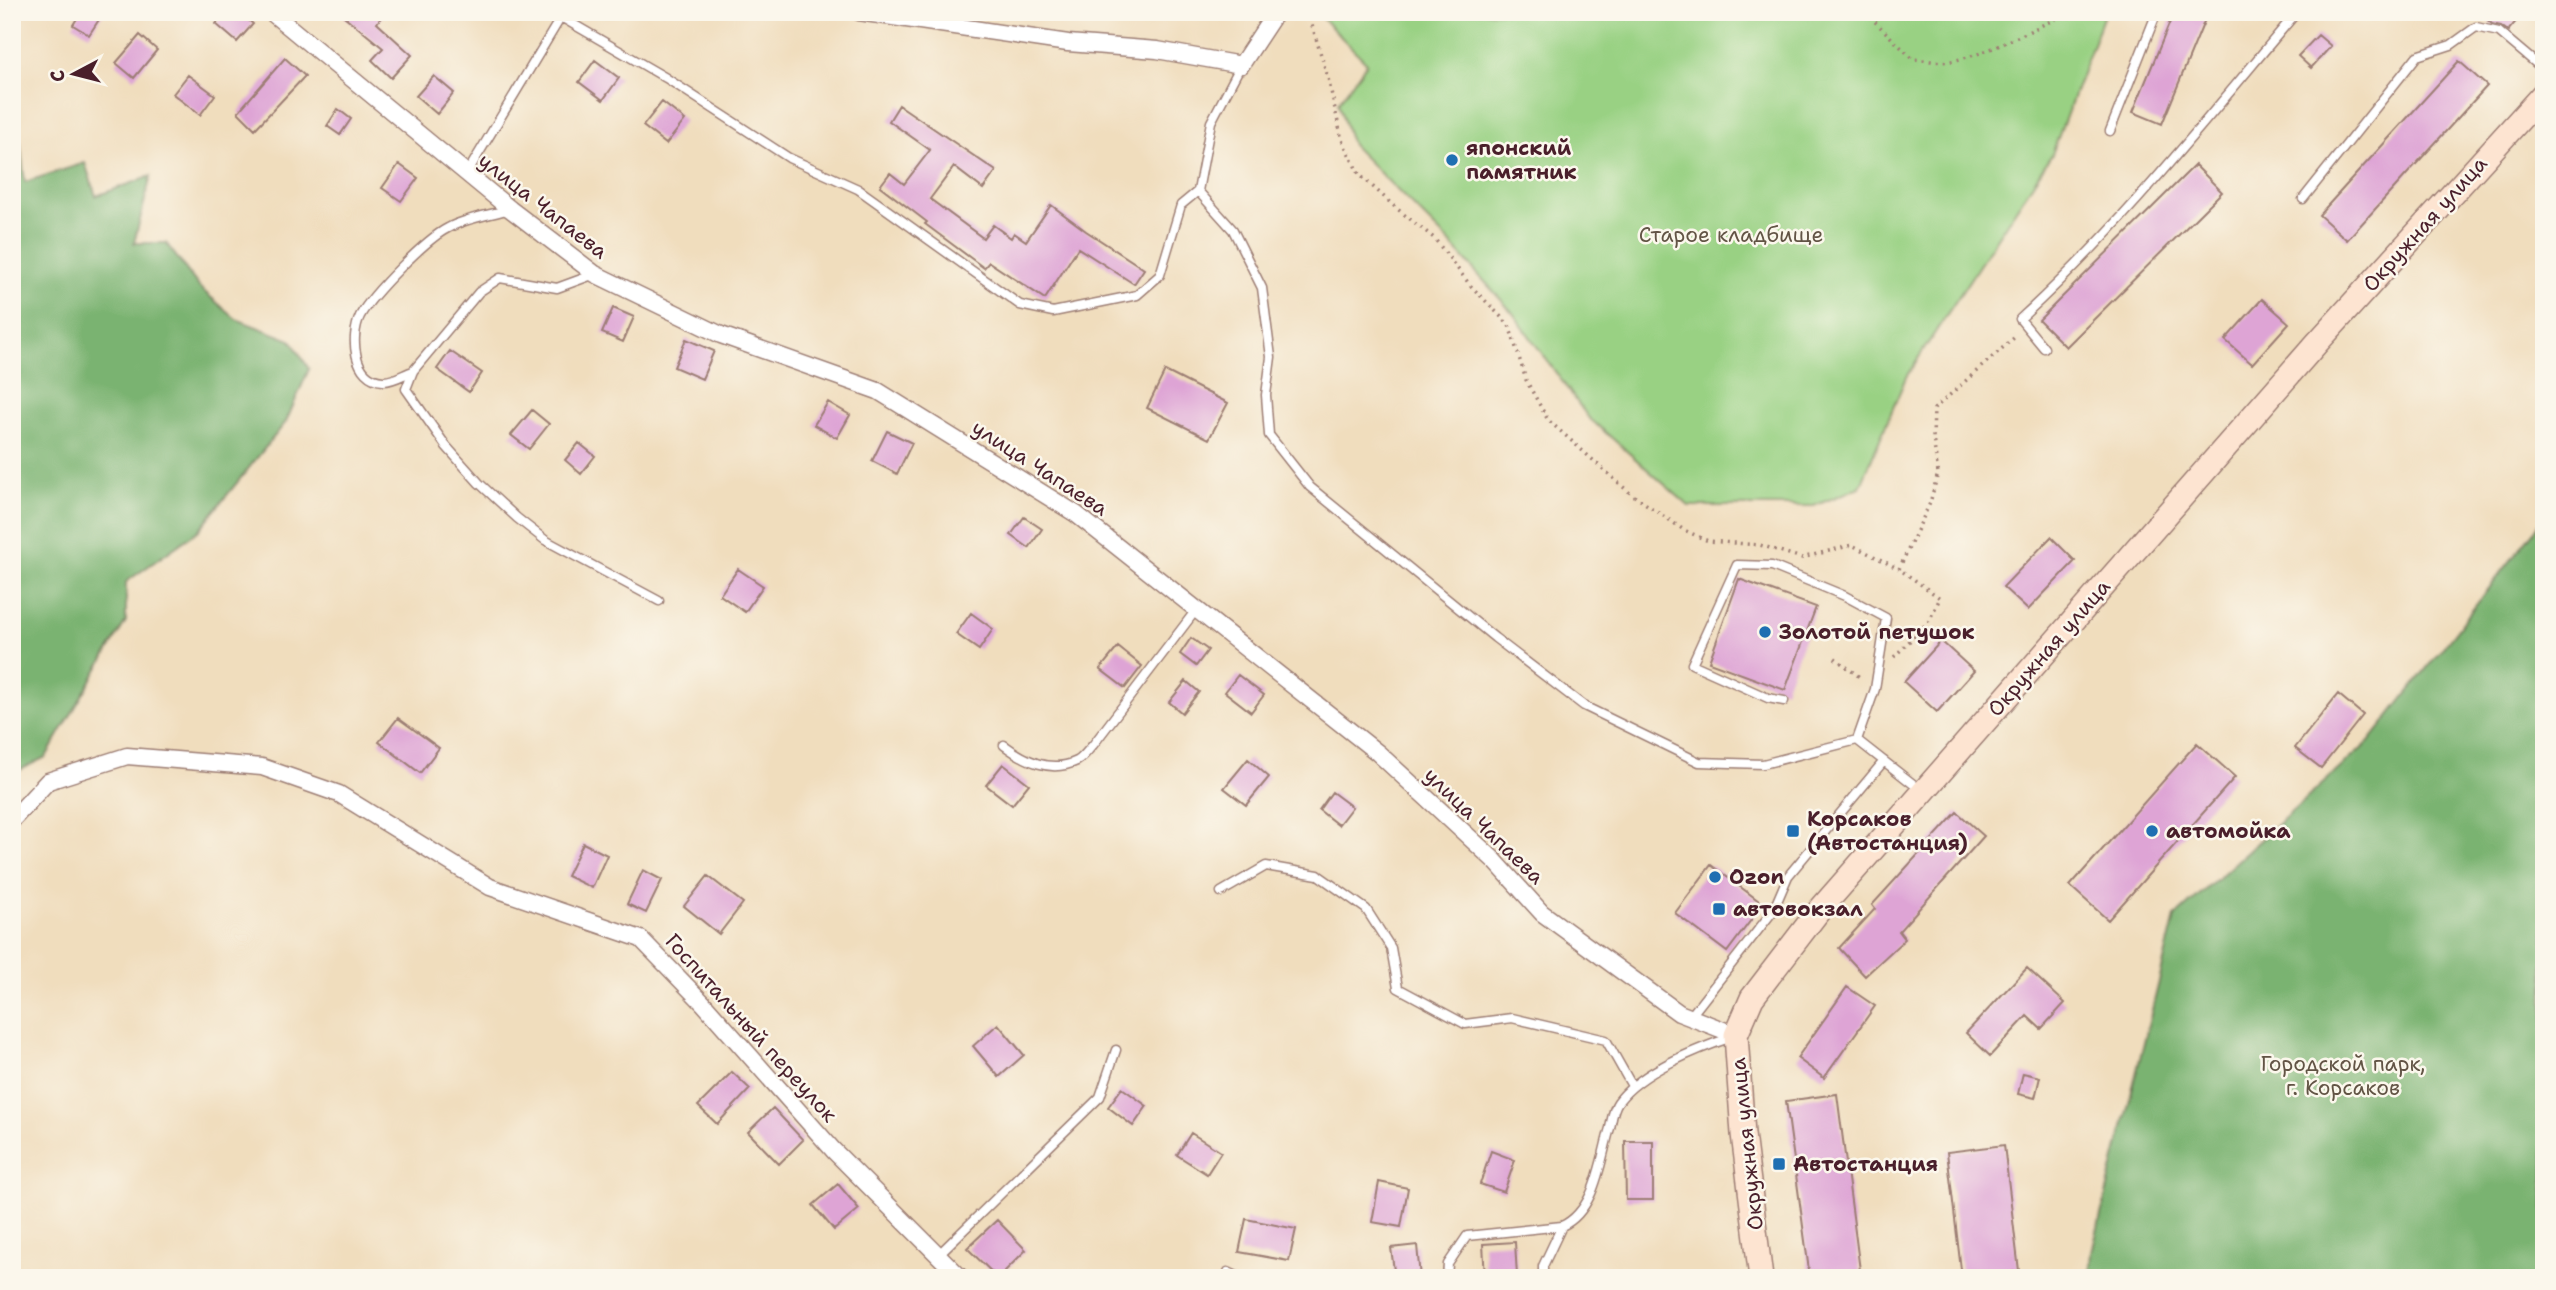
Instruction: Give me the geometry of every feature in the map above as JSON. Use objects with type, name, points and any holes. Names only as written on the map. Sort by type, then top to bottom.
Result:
[{"type":"main road","name":"Окружная улица","points":[[1758,1274],[1736,1035],[1752,998],[1817,913],[2316,344],[2544,93]]},
{"type":"street","name":"улица Чапаева","points":[[271,12],[510,209],[595,274],[720,335],[878,391],[1076,514],[1378,753],[1494,861],[1542,913],[1679,1013],[1736,1035]]},
{"type":"street","points":[[859,12],[1068,43],[1157,50],[1241,65],[1276,12]]},
{"type":"street","name":"Госпитальный переулок","points":[[12,820],[48,781],[127,755],[262,767],[339,794],[490,887],[641,939],[704,1004],[834,1151],[961,1278]]},
{"type":"lane","points":[[2110,131],[2157,12]]},
{"type":"lane","points":[[2045,348],[2020,319],[2056,286],[2170,162],[2297,12]]},
{"type":"lane","points":[[466,173],[561,18],[666,78],[789,158],[858,189],[1020,305],[1053,312],[1137,295],[1160,275],[1181,205],[1198,191],[1211,122],[1241,65]]},
{"type":"lane","points":[[2303,199],[2417,56],[2451,45],[2476,27],[2499,32],[2544,70]]},
{"type":"lane","points":[[1198,191],[1233,230],[1262,288],[1271,357],[1266,395],[1269,435],[1310,488],[1495,638],[1584,706],[1699,762],[1763,764],[1857,740]]},
{"type":"lane","points":[[413,371],[386,382],[374,379],[361,369],[354,333],[361,314],[422,247],[447,228],[510,209]]},
{"type":"lane","points":[[595,274],[557,288],[500,278],[479,292],[413,371],[406,389],[446,446],[479,483],[545,540],[659,601]]},
{"type":"lane","points":[[1784,701],[1768,698],[1692,664],[1737,565],[1772,566],[1845,596],[1886,618],[1875,689],[1857,740]]},
{"type":"lane","points":[[1004,745],[1024,760],[1050,766],[1077,761],[1093,745],[1196,610]]},
{"type":"lane","points":[[1857,740],[1923,792]]},
{"type":"lane","points":[[1689,1018],[1773,911],[1788,876],[1884,761]]},
{"type":"lane","points":[[1221,892],[1266,866],[1318,875],[1366,909],[1391,948],[1398,988],[1465,1024],[1512,1018],[1606,1040],[1632,1086]]},
{"type":"lane","points":[[1447,1278],[1448,1264],[1467,1236],[1562,1226],[1575,1220],[1590,1197],[1616,1105],[1632,1086],[1695,1049],[1736,1035]]},
{"type":"lane","points":[[938,1255],[1100,1097],[1116,1050]]},
{"type":"lane","points":[[1543,1278],[1543,1266],[1562,1226]]},
{"type":"lane","points":[[1228,1272],[1241,1278]]},
{"type":"path","points":[[1308,12],[1325,67],[1342,140],[1359,174],[1434,238],[1470,285],[1509,325],[1526,380],[1548,420],[1630,493],[1684,530],[1708,541],[1760,545],[1802,558],[1852,545],[1899,569],[1940,598],[1929,621],[1897,653],[1875,689],[1835,658]]},
{"type":"path","points":[[1866,12],[1913,60],[1949,61],[1988,50],[2040,24],[2073,12]]},
{"type":"path","points":[[1899,569],[1930,503],[1938,473],[1933,438],[1934,409],[2020,332]]},
{"type":"green space","name":"Старое кладбище","points":[[1316,12],[2105,12],[2052,154],[1906,377],[1860,487],[1814,506],[1689,506],[1588,417],[1512,312],[1449,242],[1352,145],[1338,103],[1367,63]]},
{"type":"green space","points":[[12,138],[20,142],[25,182],[85,163],[96,196],[151,176],[134,243],[166,243],[200,288],[236,319],[291,340],[309,369],[286,422],[198,531],[126,582],[126,621],[46,757],[12,774]]},
{"type":"green space","name":"Городской парк, г. Корсаков","points":[[2544,518],[2544,1278],[2090,1278],[2092,1252],[2175,917],[2369,742]]},
{"type":"building","points":[[81,12],[104,12],[89,35],[73,25]]},
{"type":"building","points":[[226,12],[240,12],[253,24],[237,42],[216,24]]},
{"type":"building","points":[[339,12],[385,12],[377,23],[412,55],[391,78],[372,60],[383,48]]},
{"type":"building","points":[[2174,12],[2208,12],[2162,124],[2133,112]]},
{"type":"building","points":[[2479,12],[2524,12],[2508,31],[2492,24]]},
{"type":"building","points":[[140,35],[157,50],[134,78],[116,63]]},
{"type":"building","points":[[2318,35],[2331,46],[2311,68],[2298,56]]},
{"type":"building","points":[[285,58],[305,76],[255,129],[238,112]]},
{"type":"building","points":[[595,60],[619,78],[603,100],[579,82]]},
{"type":"building","points":[[2459,61],[2487,86],[2347,240],[2319,215]]},
{"type":"building","points":[[188,75],[215,95],[200,115],[173,94]]},
{"type":"building","points":[[434,76],[454,93],[437,114],[416,96]]},
{"type":"building","points":[[662,102],[685,120],[666,144],[643,126]]},
{"type":"building","points":[[899,105],[996,171],[983,189],[954,167],[930,199],[983,238],[993,225],[1011,238],[1014,233],[1026,241],[1051,205],[1144,269],[1134,284],[1078,248],[1045,299],[989,262],[984,268],[925,224],[927,222],[880,186],[890,173],[904,184],[930,150],[889,121]]},
{"type":"building","points":[[338,109],[351,119],[340,135],[327,126]]},
{"type":"building","points":[[399,164],[418,178],[401,201],[382,188]]},
{"type":"building","points":[[2195,165],[2222,192],[2066,347],[2039,320]]},
{"type":"building","points":[[2262,299],[2289,323],[2252,364],[2225,340]]},
{"type":"building","points":[[613,308],[634,317],[623,342],[602,333]]},
{"type":"building","points":[[686,339],[714,351],[702,379],[674,367]]},
{"type":"building","points":[[450,351],[482,373],[469,392],[437,369]]},
{"type":"building","points":[[1165,371],[1228,403],[1209,439],[1147,408]]},
{"type":"building","points":[[828,402],[850,415],[837,438],[814,425]]},
{"type":"building","points":[[532,410],[549,424],[529,449],[511,435]]},
{"type":"building","points":[[887,431],[912,443],[897,474],[872,461]]},
{"type":"building","points":[[579,443],[595,456],[581,474],[565,460]]},
{"type":"building","points":[[1024,517],[1042,529],[1029,548],[1011,535]]},
{"type":"building","points":[[2051,537],[2075,561],[2028,610],[2003,587]]},
{"type":"building","points":[[738,569],[763,586],[745,612],[720,595]]},
{"type":"building","points":[[1739,579],[1816,607],[1785,690],[1709,662]]},
{"type":"building","points":[[971,613],[993,629],[979,650],[956,634]]},
{"type":"building","points":[[1191,638],[1208,650],[1196,666],[1180,654]]},
{"type":"building","points":[[1941,641],[1974,671],[1937,712],[1904,682]]},
{"type":"building","points":[[1118,647],[1142,666],[1125,688],[1100,669]]},
{"type":"building","points":[[1238,675],[1264,695],[1251,712],[1225,692]]},
{"type":"building","points":[[1186,681],[1199,692],[1182,713],[1169,702]]},
{"type":"building","points":[[2338,694],[2363,715],[2321,768],[2295,748]]},
{"type":"building","points":[[398,718],[439,748],[420,773],[379,742]]},
{"type":"building","name":"автомойка","points":[[2197,743],[2235,777],[2108,920],[2070,886]]},
{"type":"building","points":[[1248,759],[1269,777],[1246,805],[1224,788]]},
{"type":"building","points":[[1003,764],[1029,784],[1012,805],[986,785]]},
{"type":"building","points":[[1332,792],[1352,807],[1338,825],[1319,810]]},
{"type":"building","points":[[1957,812],[1984,836],[1899,931],[1905,939],[1865,976],[1839,948],[1875,909],[1872,905]]},
{"type":"building","points":[[583,843],[607,855],[592,888],[567,876]]},
{"type":"building","name":"автовокзал","points":[[1711,865],[1763,904],[1727,952],[1675,913]]},
{"type":"building","points":[[643,870],[662,880],[646,913],[627,904]]},
{"type":"building","points":[[708,876],[743,903],[719,934],[684,906]]},
{"type":"building","points":[[2027,968],[2065,1003],[2041,1029],[2027,1016],[1990,1056],[1966,1033]]},
{"type":"building","points":[[1847,987],[1875,1006],[1824,1078],[1797,1058]]},
{"type":"building","points":[[998,1024],[1024,1055],[999,1077],[973,1046]]},
{"type":"building","points":[[732,1072],[750,1089],[717,1124],[698,1106]]},
{"type":"building","points":[[2023,1073],[2040,1077],[2035,1098],[2018,1094]]},
{"type":"building","points":[[1122,1088],[1147,1106],[1133,1126],[1108,1107]]},
{"type":"building","points":[[1837,1094],[1861,1278],[1810,1278],[1786,1101]]},
{"type":"building","points":[[773,1108],[803,1140],[779,1164],[748,1132]]},
{"type":"building","points":[[1191,1133],[1221,1152],[1207,1174],[1177,1155]]},
{"type":"building","points":[[1625,1141],[1653,1141],[1653,1200],[1626,1200]]},
{"type":"building","points":[[2004,1145],[2019,1271],[1962,1278],[1947,1152]]},
{"type":"building","points":[[1491,1151],[1515,1160],[1504,1192],[1480,1184]]},
{"type":"building","points":[[1379,1182],[1408,1188],[1401,1227],[1372,1222]]},
{"type":"building","points":[[838,1184],[859,1209],[834,1230],[813,1205]]},
{"type":"building","points":[[1246,1219],[1296,1229],[1289,1261],[1239,1252]]},
{"type":"building","points":[[997,1220],[1026,1250],[998,1278],[967,1248]]},
{"type":"building","points":[[1515,1242],[1517,1276],[1485,1278],[1483,1244]]},
{"type":"building","points":[[1417,1245],[1420,1278],[1395,1278],[1391,1248]]},
{"type":"place","name":"японский памятник","points":[[1452,160]]},
{"type":"place","name":"Золотой петушок","points":[[1765,632]]},
{"type":"place","name":"Корсаков (Автостанция)","points":[[1793,831]]},
{"type":"place","name":"автомойка","points":[[2152,831]]},
{"type":"place","name":"Ozon","points":[[1715,877]]},
{"type":"place","name":"автовокзал","points":[[1719,909]]},
{"type":"place","name":"Автостанция","points":[[1779,1164]]}]
